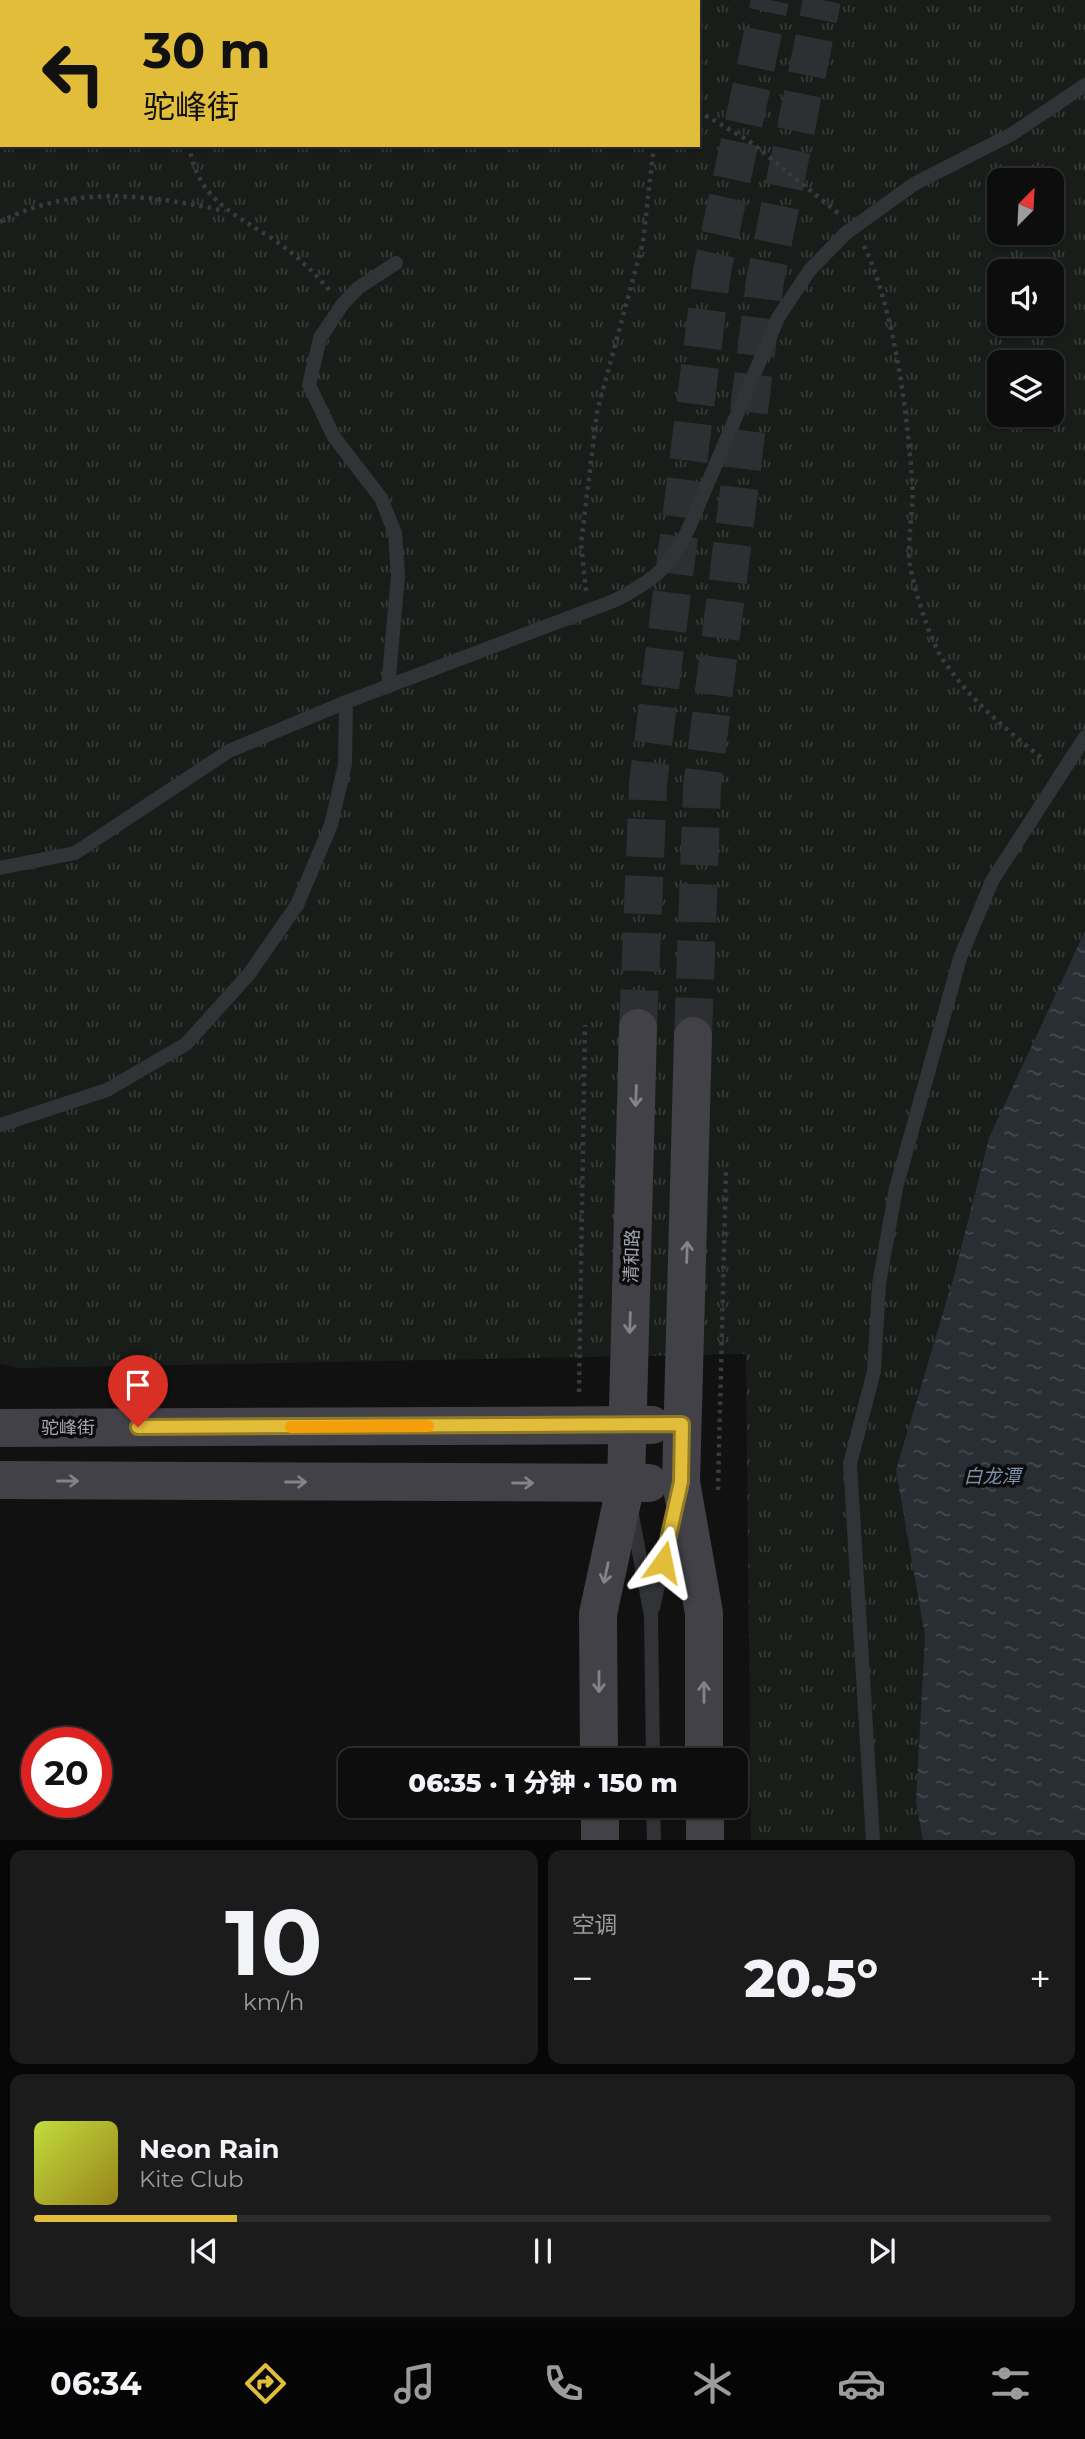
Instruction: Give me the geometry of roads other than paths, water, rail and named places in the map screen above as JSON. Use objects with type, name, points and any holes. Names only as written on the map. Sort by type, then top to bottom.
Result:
[{"type":"main road","name":"清和路","points":[[599,1748],[598,1614],[626,1483],[638,1028]]},
{"type":"main road","name":"清和路","points":[[693,1036],[681,1482],[704,1612],[704,1748]]},
{"type":"main road","name":"驼峰街","points":[[0,1428],[682,1424]]},
{"type":"main road","points":[[0,1480],[681,1482]]},
{"type":"main road","points":[[600,1818],[600,1840]]},
{"type":"main road","points":[[705,1818],[705,1840]]},
{"type":"lane","points":[[0,868],[75,853],[229,751],[346,702],[588,611],[647,583],[669,565],[687,532],[778,318],[809,271],[855,227],[914,184],[1012,134],[1085,85]]},
{"type":"lane","points":[[388,687],[398,576],[395,533],[381,498],[334,438],[309,385],[320,338],[342,305],[358,288],[396,263]]},
{"type":"lane","points":[[0,1125],[107,1090],[186,1044],[249,974],[297,905],[331,825],[345,764],[346,702]]},
{"type":"lane","points":[[873,1840],[850,1464],[874,1371],[879,1284],[894,1202],[960,958],[992,881],[1085,737]]},
{"type":"lane","name":"清和路","points":[[652,1616],[681,1482]]},
{"type":"lane","name":"清和路","points":[[626,1483],[652,1616],[653,1748]]},
{"type":"lane","points":[[653,1818],[654,1840]]},
{"type":"water","name":"白龙潭","points":[[1085,931],[1085,1840],[923,1840],[916,1802],[925,1636],[896,1470],[954,1276],[989,1138]]},
{"type":"tunnel","points":[[638,1028],[648,784],[712,271],[770,0]]},
{"type":"tunnel","points":[[693,1036],[702,788],[765,281],[822,0]]}]
